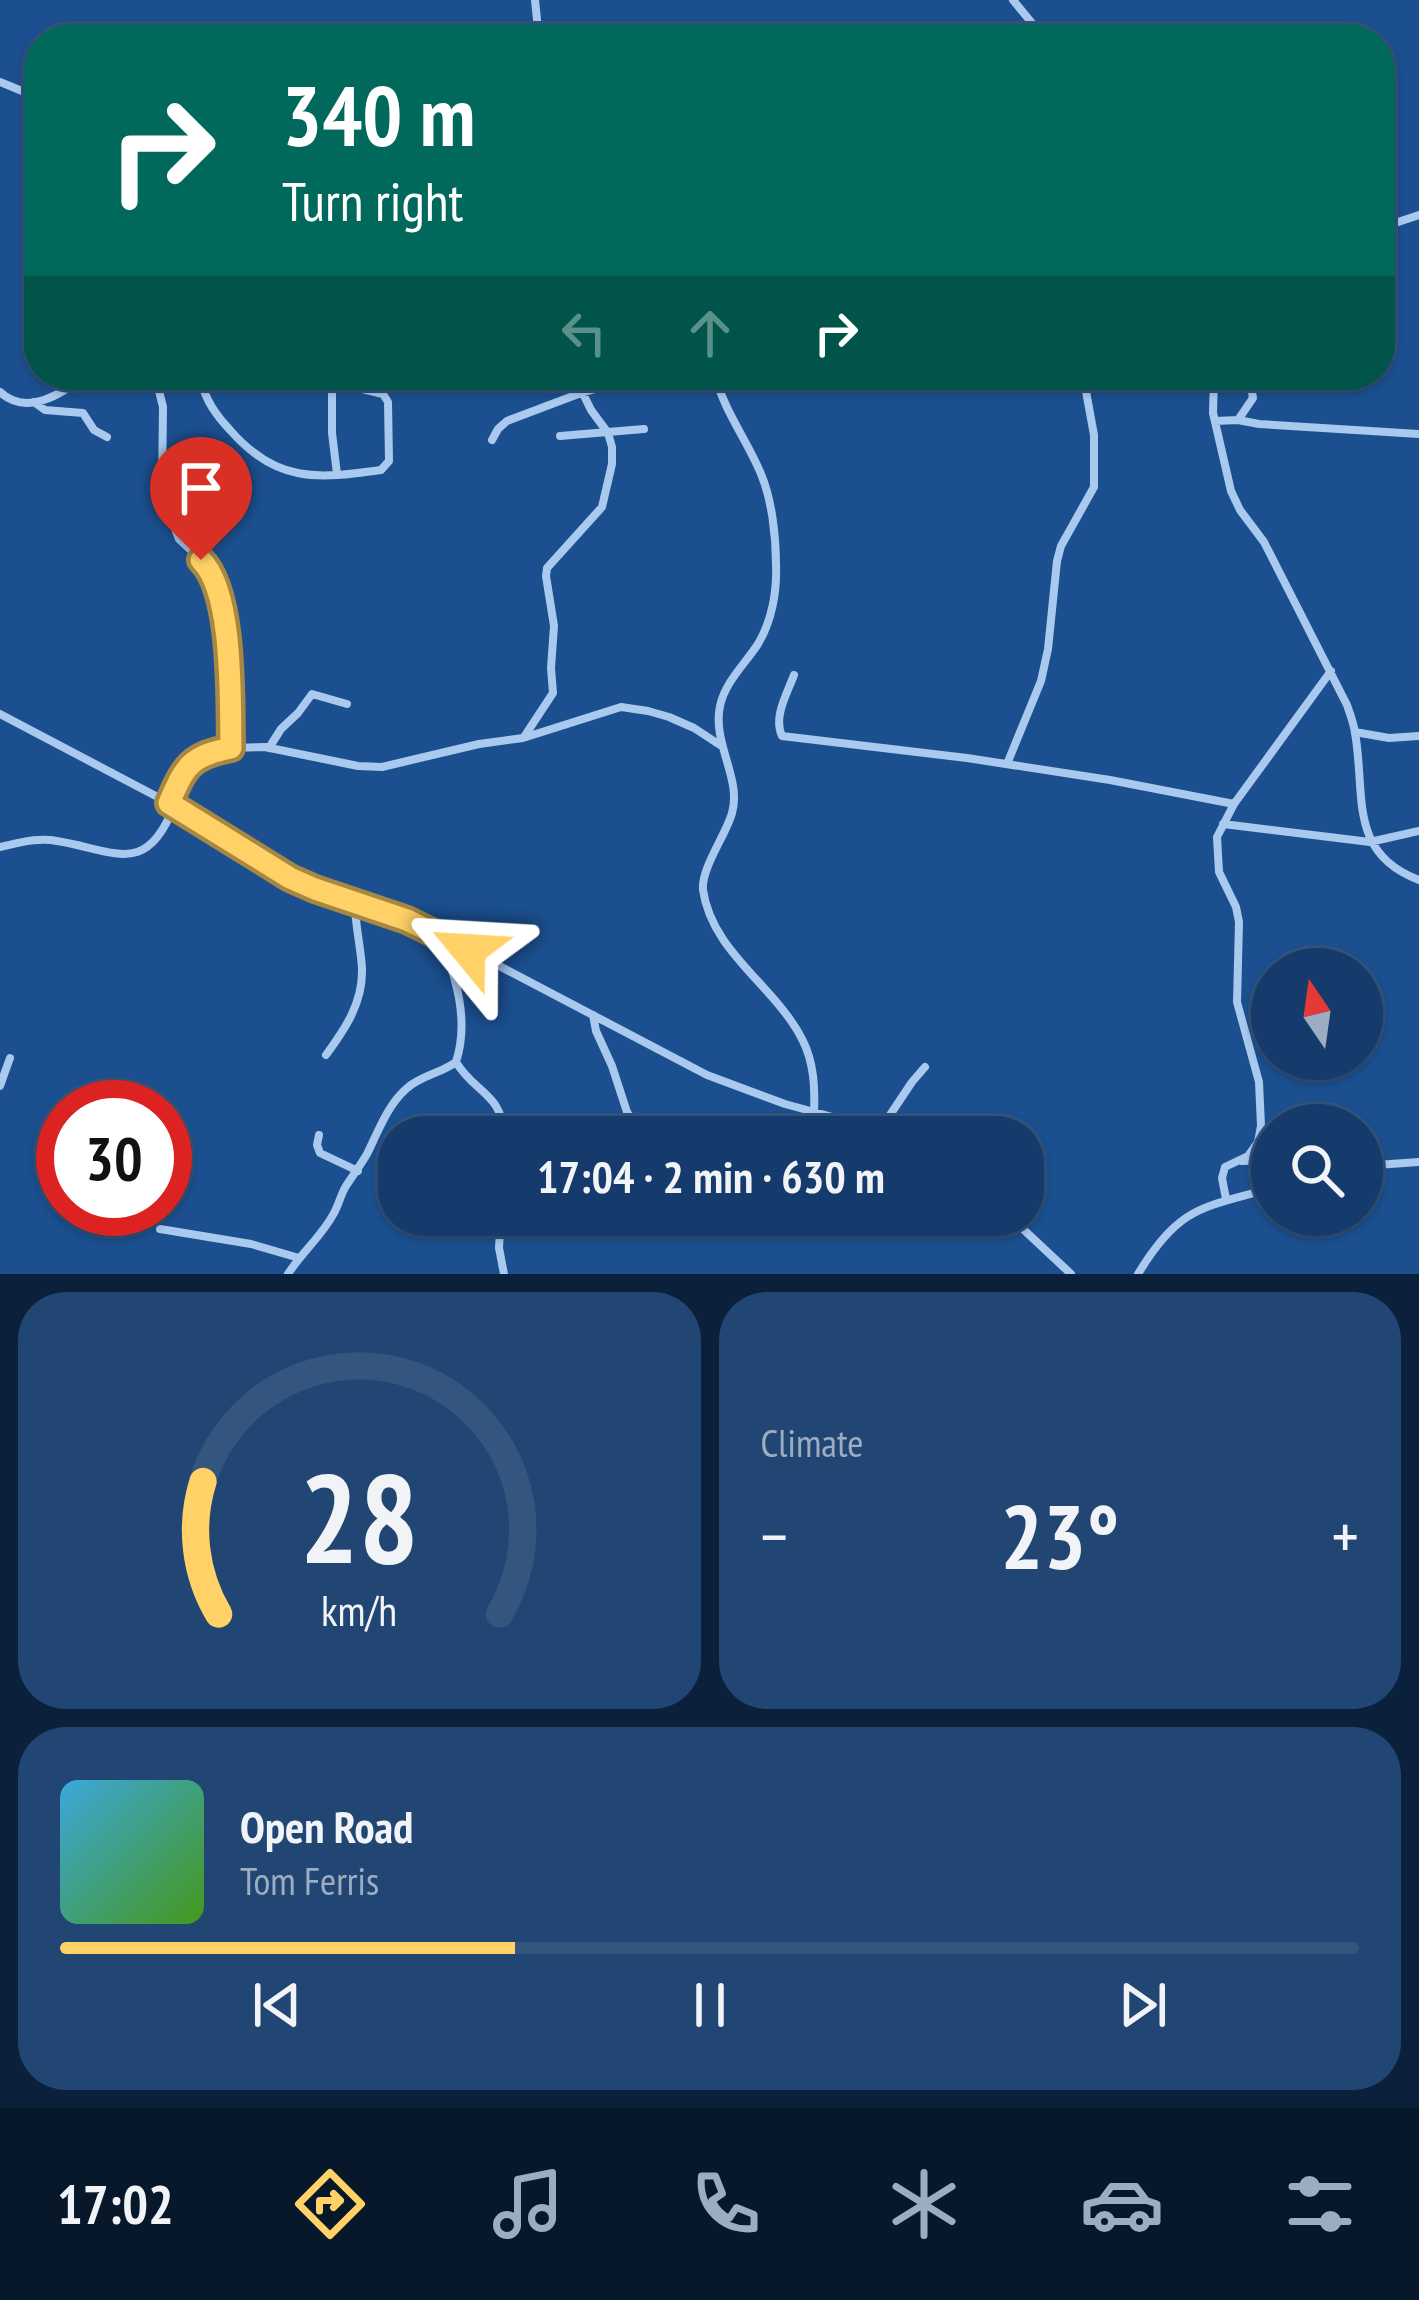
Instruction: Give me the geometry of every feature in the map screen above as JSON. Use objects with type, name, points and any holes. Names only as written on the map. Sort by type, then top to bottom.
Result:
[{"type":"street","points":[[1013,0],[1033,24]]},
{"type":"street","points":[[0,392],[15,403],[34,402],[64,390]]},
{"type":"street","points":[[161,390],[165,503],[174,531],[213,577],[228,640],[231,748]]},
{"type":"street","points":[[205,390],[214,412],[245,447],[275,468],[308,475],[386,467],[388,402],[382,394],[366,390]]},
{"type":"street","points":[[332,390],[337,474]]},
{"type":"street","points":[[523,738],[554,687],[547,568],[602,507],[612,464],[608,433],[580,390]]},
{"type":"street","points":[[492,440],[507,421],[592,390]]},
{"type":"street","points":[[720,390],[766,487],[776,565],[765,632],[720,705],[720,745],[734,807],[704,877],[704,893],[726,944],[802,1037],[812,1068],[814,1113]]},
{"type":"street","points":[[1007,764],[1046,665],[1061,546],[1094,487],[1094,435],[1086,390]]},
{"type":"street","points":[[1213,390],[1231,490],[1264,542],[1347,705],[1370,842],[1389,864],[1419,880]]},
{"type":"street","points":[[1238,419],[1253,398],[1252,390]]},
{"type":"street","points":[[34,402],[45,410],[83,412],[91,427],[106,436]]},
{"type":"street","points":[[1215,421],[1419,434]]},
{"type":"street","points":[[560,436],[644,429]]},
{"type":"street","points":[[1240,1161],[1261,1134],[1260,1087],[1238,1008],[1238,916],[1221,878],[1217,837],[1234,804],[1331,671]]},
{"type":"street","points":[[794,675],[780,713],[782,736],[921,751],[1234,804]]},
{"type":"street","points":[[269,748],[311,694],[347,704]]},
{"type":"street","points":[[0,847],[44,839],[126,854],[151,845],[160,835],[189,764],[231,748],[269,748],[371,767],[523,738],[621,707],[669,718],[720,745]]},
{"type":"street","points":[[0,715],[108,769],[290,878],[441,935],[726,1083],[826,1116]]},
{"type":"street","points":[[1355,732],[1389,738],[1419,736]]},
{"type":"street","points":[[1223,824],[1370,842],[1419,831]]},
{"type":"street","points":[[326,1055],[349,1024],[360,988],[355,903]]},
{"type":"street","points":[[441,935],[460,1006],[456,1062],[467,1079],[495,1100],[502,1116]]},
{"type":"street","points":[[592,1016],[630,1116]]},
{"type":"street","points":[[0,1086],[10,1058]]},
{"type":"street","points":[[288,1274],[335,1211],[392,1105],[422,1077],[456,1062]]},
{"type":"street","points":[[889,1116],[925,1067]]},
{"type":"street","points":[[319,1135],[320,1153],[358,1171]]},
{"type":"street","points":[[1226,1199],[1222,1172],[1228,1164],[1251,1161]]},
{"type":"street","points":[[1383,1165],[1419,1162]]},
{"type":"street","points":[[1138,1274],[1184,1217],[1251,1193]]},
{"type":"street","points":[[192,1234],[299,1258]]},
{"type":"street","points":[[500,1236],[504,1274]]},
{"type":"street","points":[[1030,1236],[1071,1274]]},
{"type":"route","points":[[201,560],[213,577],[228,640],[231,748],[189,764],[169,803],[290,878],[407,920],[468,950]]}]
